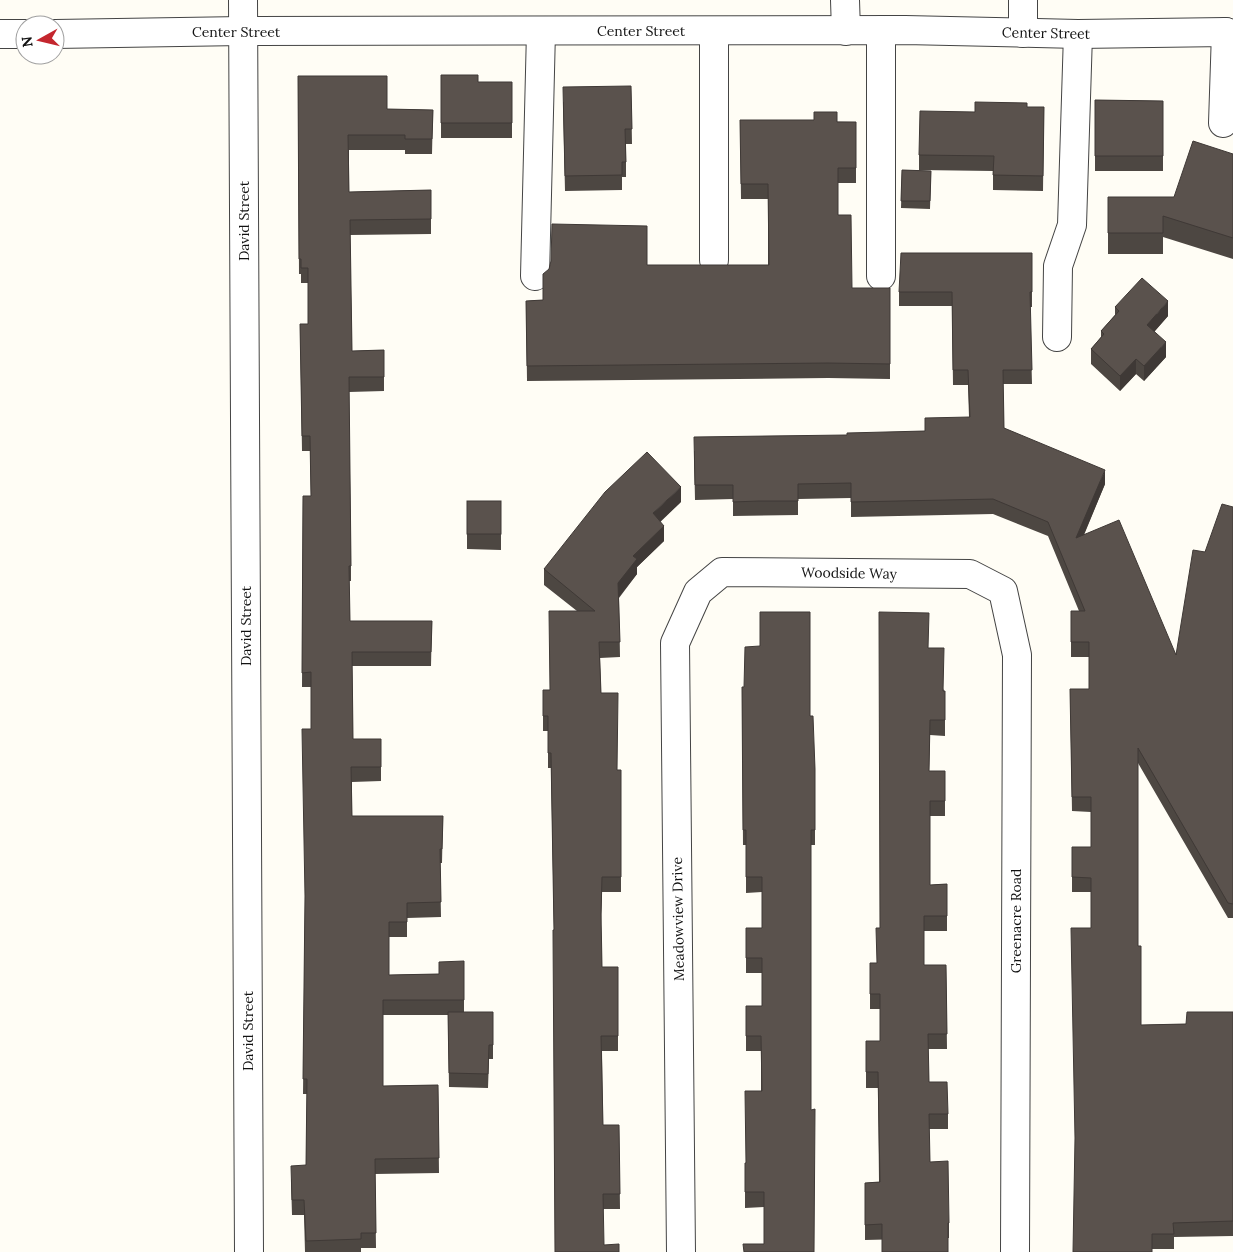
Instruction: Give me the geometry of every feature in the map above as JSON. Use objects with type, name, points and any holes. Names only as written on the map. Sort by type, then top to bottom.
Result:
[{"type":"street","name":"David Street","points":[[243,0],[249,1252]]},
{"type":"street","points":[[845,0],[846,31]]},
{"type":"street","points":[[1023,0],[1023,33]]},
{"type":"street","name":"Center Street","points":[[65,34],[242,31],[881,30],[1078,34],[1231,32]]},
{"type":"street","points":[[881,30],[881,276]]},
{"type":"street","points":[[535,276],[541,31]]},
{"type":"street","points":[[714,31],[714,260]]},
{"type":"street","points":[[1223,123],[1231,32]]},
{"type":"street","points":[[0,34],[15,34]]},
{"type":"street","points":[[1057,336],[1058,266],[1072,225],[1078,34]]},
{"type":"street","name":"Woodside Way","points":[[698,592],[722,572],[970,574],[1004,591]]},
{"type":"street","name":"Greenacre Road","points":[[1004,591],[1017,655],[1015,1252]]},
{"type":"street","name":"Meadowview Drive","points":[[681,1252],[675,643],[698,592]]},
{"type":"building","points":[[441,75],[478,75],[478,82],[512,82],[512,123],[441,123]]},
{"type":"building","points":[[298,76],[387,76],[387,109],[433,110],[432,139],[405,139],[405,135],[348,135],[349,192],[431,190],[431,219],[350,220],[352,351],[384,350],[384,377],[349,377],[350,621],[432,621],[431,652],[352,652],[353,739],[381,739],[381,767],[351,767],[352,816],[443,816],[442,849],[440,849],[441,902],[407,903],[407,922],[389,922],[389,975],[439,974],[439,962],[464,961],[464,1000],[383,1000],[383,1086],[438,1085],[439,1158],[375,1159],[376,1233],[361,1233],[361,1239],[306,1241],[304,1200],[292,1200],[291,1166],[306,1165],[307,1079],[303,1079],[305,896],[302,729],[311,729],[311,672],[302,673],[303,496],[311,496],[310,436],[302,436],[300,324],[308,324],[308,268],[301,268],[301,259],[299,259]]},
{"type":"building","points":[[631,86],[632,129],[625,129],[626,162],[622,162],[622,175],[565,176],[563,87]]},
{"type":"building","points":[[1095,100],[1163,101],[1163,156],[1095,156]]},
{"type":"building","points":[[975,102],[1027,103],[1027,107],[1044,107],[1043,176],[993,175],[994,156],[919,155],[920,111],[975,112]]},
{"type":"building","points":[[814,112],[837,112],[837,122],[856,122],[856,168],[838,168],[838,215],[851,215],[852,288],[890,288],[890,364],[527,366],[526,301],[543,300],[543,274],[549,269],[551,261],[552,224],[647,226],[647,265],[769,265],[768,184],[741,184],[740,120],[814,120]]},
{"type":"building","points":[[1193,141],[1233,154],[1233,238],[1163,216],[1163,233],[1108,233],[1108,197],[1174,197]]},
{"type":"building","points":[[902,170],[931,171],[930,201],[901,201]]},
{"type":"building","points":[[901,253],[1032,253],[1032,292],[1030,292],[1032,370],[1003,370],[1004,428],[1105,470],[1076,538],[1119,520],[1176,655],[1193,550],[1205,552],[1222,504],[1233,507],[1233,904],[1228,903],[1138,748],[1138,946],[1141,946],[1141,1025],[1186,1024],[1187,1012],[1233,1012],[1233,1221],[1173,1223],[1174,1234],[1152,1234],[1152,1252],[1073,1252],[1075,1138],[1071,928],[1091,928],[1091,878],[1072,877],[1072,847],[1091,847],[1091,797],[1072,797],[1070,689],[1089,689],[1089,642],[1071,642],[1071,611],[1085,611],[1048,522],[993,499],[851,502],[851,483],[798,484],[798,501],[733,502],[733,485],[695,485],[694,437],[847,435],[847,433],[925,431],[925,418],[970,417],[968,370],[953,370],[952,292],[899,292]]},
{"type":"building","points":[[1142,278],[1168,301],[1147,325],[1166,342],[1144,366],[1136,359],[1120,376],[1091,349],[1104,334],[1101,331],[1119,311],[1115,307]]},
{"type":"building","points":[[647,452],[681,487],[653,513],[664,526],[633,556],[637,559],[618,583],[620,642],[599,642],[601,693],[618,693],[617,770],[621,770],[621,877],[602,877],[601,914],[602,967],[618,967],[618,1036],[601,1036],[603,1125],[619,1125],[620,1194],[603,1194],[604,1245],[619,1244],[619,1252],[555,1252],[554,930],[551,753],[548,753],[548,716],[543,716],[543,690],[550,690],[549,611],[595,611],[544,569],[605,492]]},
{"type":"building","points":[[467,501],[501,501],[501,534],[467,534]]},
{"type":"building","points":[[760,612],[810,612],[810,716],[813,716],[815,769],[815,830],[811,830],[811,1110],[815,1109],[814,1252],[744,1252],[743,1244],[764,1244],[764,1192],[745,1192],[745,1091],[762,1091],[761,1036],[746,1036],[746,1006],[762,1006],[762,958],[746,958],[746,928],[762,928],[762,877],[746,877],[746,830],[743,830],[742,687],[744,687],[745,647],[760,646]]},
{"type":"building","points":[[879,612],[929,613],[928,648],[944,648],[943,691],[945,691],[945,720],[930,720],[929,771],[945,771],[945,801],[930,801],[930,885],[947,884],[947,916],[924,916],[924,965],[946,965],[947,1034],[928,1034],[929,1082],[947,1082],[948,1114],[929,1114],[930,1162],[948,1161],[948,1252],[882,1252],[882,1224],[865,1225],[865,1183],[880,1182],[878,1072],[866,1072],[866,1041],[880,1041],[880,994],[870,994],[870,963],[877,963],[876,928],[880,928]]},
{"type":"building","points":[[448,1012],[493,1012],[493,1045],[489,1045],[488,1074],[449,1073]]}]
